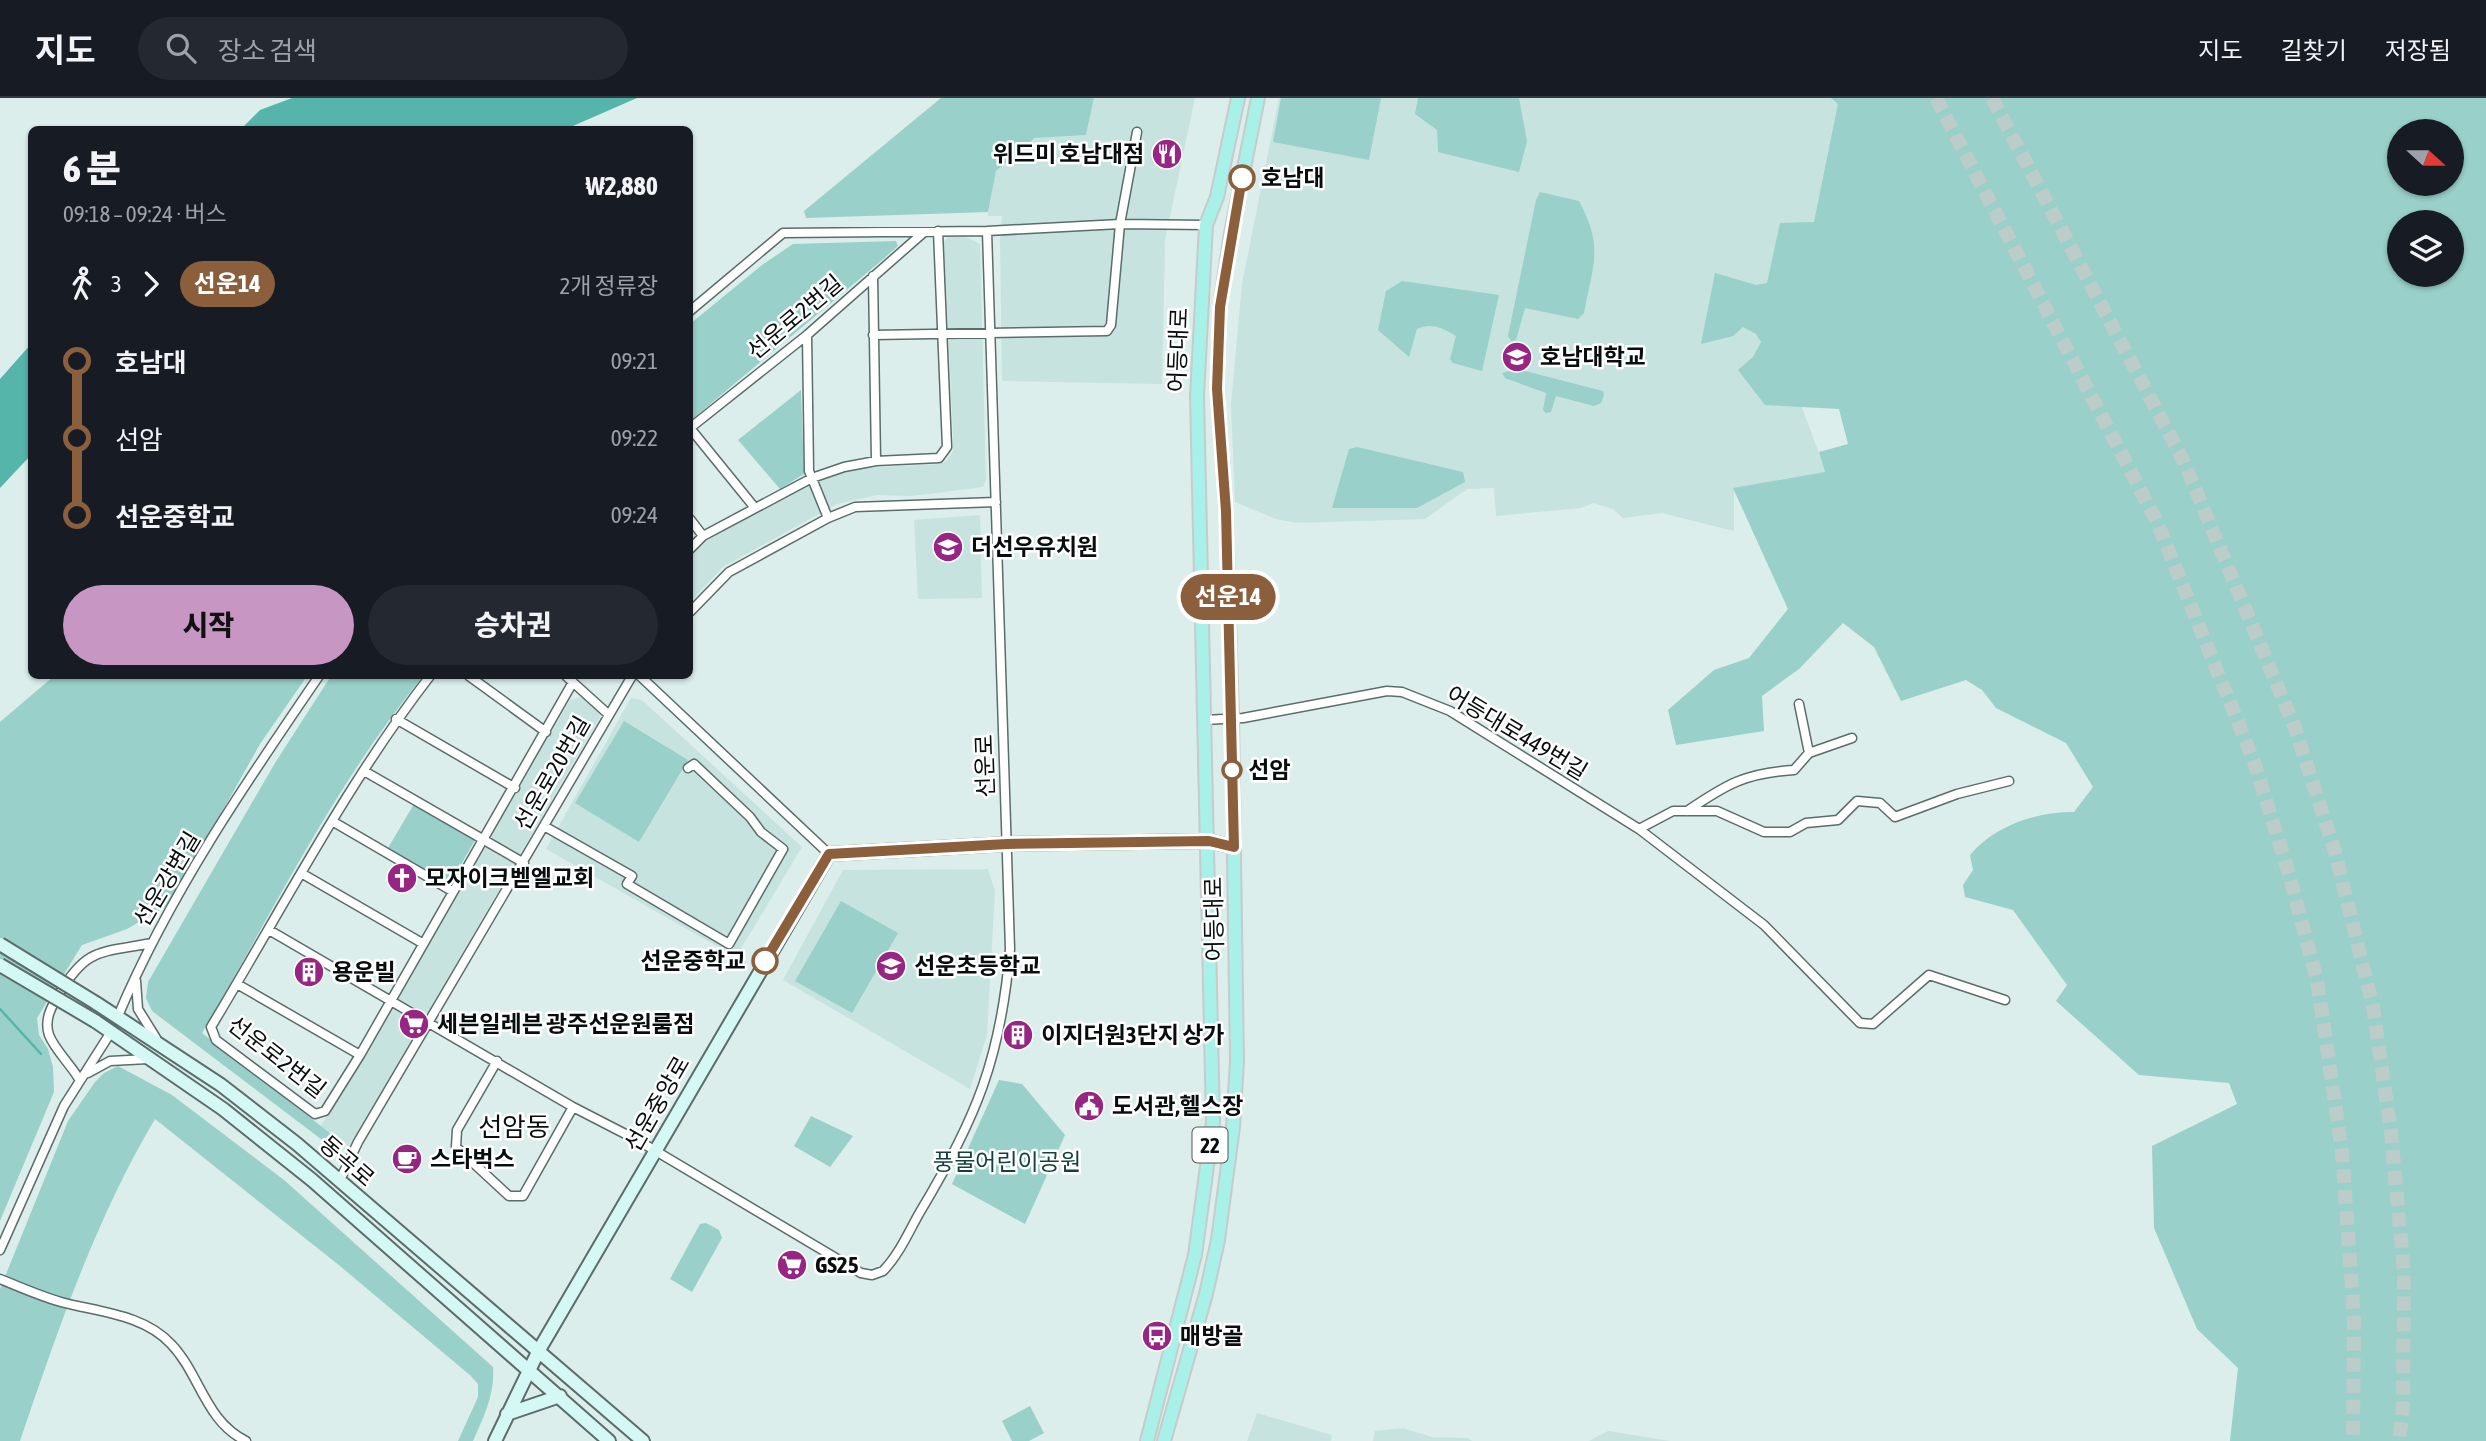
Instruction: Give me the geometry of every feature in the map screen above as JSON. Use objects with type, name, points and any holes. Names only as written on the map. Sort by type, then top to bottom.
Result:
[{"type":"main road","name":"어등대로","points":[[1147,1441],[1195,1255],[1213,1122],[1209,841],[1197,396],[1206,225],[1217,197],[1238,98]]},
{"type":"main road","name":"어등대로","points":[[1164,1441],[1209,1280],[1233,1127],[1237,1061],[1232,719],[1226,511],[1217,389],[1220,307],[1231,233],[1258,98]]},
{"type":"main road","points":[[829,854],[1007,844],[1209,841],[1234,847]]},
{"type":"main road","name":"선운중앙로","points":[[495,1441],[528,1368],[829,854]]},
{"type":"main road","name":"동곡로","points":[[0,944],[118,1016],[221,1085],[339,1181],[643,1441]]},
{"type":"main road","name":"동곡로","points":[[0,965],[94,1021],[223,1109],[312,1180],[609,1441]]},
{"type":"main road","points":[[507,1414],[559,1396]]},
{"type":"street","points":[[873,335],[1107,331],[1112,321],[1120,223],[1137,132]]},
{"type":"street","points":[[693,308],[783,233],[987,231],[1120,223],[1206,225]]},
{"type":"street","points":[[693,546],[703,536],[812,478],[876,461],[939,458],[944,455],[944,333],[938,231]]},
{"type":"street","name":"선운로","points":[[654,1149],[861,1272],[872,1275],[883,1271],[960,1146],[979,1100],[998,1041],[1010,949],[987,231]]},
{"type":"street","name":"선운로2번길","points":[[693,426],[807,335],[924,232]]},
{"type":"street","points":[[873,276],[876,461]]},
{"type":"street","points":[[807,335],[809,471],[828,518]]},
{"type":"street","points":[[693,432],[755,508]]},
{"type":"street","points":[[693,609],[729,572],[828,518],[855,507],[996,502]]},
{"type":"street","points":[[693,523],[703,536]]},
{"type":"street","name":"선운강변길","points":[[79,1079],[50,1036],[47,1021],[52,1007],[83,960],[104,952],[152,943],[245,784],[317,679]]},
{"type":"street","name":"선운로2번길","points":[[428,679],[396,719],[332,821],[211,1027],[212,1034],[315,1114],[325,1111],[360,1055],[452,891],[515,788],[546,732],[569,679]]},
{"type":"street","points":[[473,679],[546,732]]},
{"type":"street","points":[[569,679],[608,714]]},
{"type":"street","name":"선운로20번길","points":[[339,1181],[358,1142],[431,1022],[630,679]]},
{"type":"street","points":[[643,679],[829,854]]},
{"type":"street","name":"어등대로449번길","points":[[1204,720],[1232,719],[1387,691],[1402,692],[1450,711],[1639,829],[1764,925],[1860,1023],[1873,1024],[1930,975],[2005,1000]]},
{"type":"street","points":[[1799,704],[1809,753]]},
{"type":"street","points":[[396,719],[515,788]]},
{"type":"street","points":[[1687,811],[1716,791],[1758,772],[1794,770],[1809,753],[1852,738]]},
{"type":"street","points":[[544,826],[632,876],[627,884],[729,944],[783,849],[761,832],[750,817],[694,764],[688,768]]},
{"type":"street","points":[[364,771],[524,863]]},
{"type":"street","points":[[1639,829],[1673,811],[1717,811],[1764,832],[1790,832],[1806,823],[1838,820],[1857,801],[1880,803],[1895,817],[1957,794],[2009,781]]},
{"type":"street","points":[[332,821],[452,891]]},
{"type":"street","points":[[302,873],[422,943]]},
{"type":"street","points":[[269,930],[573,1107],[654,1149]]},
{"type":"street","points":[[118,1016],[138,968],[152,943]]},
{"type":"street","points":[[138,968],[135,988],[138,1009],[151,1026],[152,1035],[173,1054]]},
{"type":"street","points":[[237,984],[360,1055]]},
{"type":"street","points":[[0,1250],[64,1106],[111,1032]]},
{"type":"street","points":[[79,1079],[110,1061],[152,1060]]},
{"type":"street","points":[[497,1061],[457,1130],[456,1147],[509,1196],[523,1196],[573,1107]]},
{"type":"street","points":[[0,1279],[60,1301],[114,1313],[160,1335],[180,1356],[218,1420],[230,1433],[246,1441]]},
{"type":"shaded area","points":[[292,98],[637,98],[573,126],[244,126],[260,110]]},
{"type":"shaded area","points":[[1094,98],[1195,98],[1165,240],[1162,384],[1002,381],[1002,216],[988,216],[996,171],[1036,138],[1086,135]]},
{"type":"shaded area","name":"호남대학교","points":[[1279,98],[1835,98],[1838,104],[1801,405],[1826,472],[1734,488],[1734,531],[1662,513],[1623,518],[1613,509],[1593,503],[1581,508],[1496,516],[1494,488],[1467,489],[1425,519],[1297,523],[1276,519],[1235,502],[1231,404],[1242,284]]},
{"type":"shaded area","points":[[948,237],[966,237],[980,244],[986,480],[983,487],[912,496],[878,495],[837,504],[723,567],[693,599],[693,552],[727,526],[796,490],[850,469],[940,464],[947,460],[953,451],[953,436],[944,242]]},
{"type":"shaded area","points":[[28,347],[28,458],[0,488],[0,379]]},
{"type":"shaded area","name":"더선우유치원","points":[[980,515],[982,598],[918,599],[914,520]]},
{"type":"shaded area","points":[[582,697],[597,706],[600,717],[349,1147],[321,1126],[570,700]]},
{"type":"shaded area","name":"선운중학교","points":[[631,698],[642,700],[802,847],[736,957],[546,849]]},
{"type":"shaded area","name":"선운초등학교","points":[[988,869],[995,891],[987,1035],[970,1089],[783,980],[843,870]]},
{"type":"shaded area","points":[[1257,1413],[1332,1435],[1331,1441],[1247,1441]]},
{"type":"shaded area","points":[[1403,1428],[1432,1437],[1468,1438],[1472,1441],[1373,1441],[1375,1431]]},
{"type":"shaded area","points":[[1608,1431],[1670,1441],[1589,1441]]},
{"type":"green space","points":[[941,98],[1094,98],[1086,135],[1035,138],[996,171],[988,212],[806,218],[804,211]]},
{"type":"green space","points":[[1281,98],[1381,98],[1369,160],[1273,142]]},
{"type":"green space","points":[[1418,98],[1519,98],[1527,141],[1519,172],[1438,152],[1437,130],[1415,114]]},
{"type":"green space","points":[[1831,98],[2486,98],[2486,1441],[2230,1441],[2238,1368],[2197,1329],[2154,1228],[2152,1146],[2237,1104],[2229,1083],[2139,1075],[2056,1001],[2067,985],[2013,910],[1965,897],[1963,885],[1973,870],[1970,855],[1980,845],[2017,822],[2045,814],[2074,812],[2093,787],[2066,743],[1996,708],[1982,690],[1966,680],[1901,701],[1874,647],[1843,623],[1799,669],[1762,696],[1764,731],[1676,745],[1668,710],[1714,670],[1749,658],[1788,609],[1733,488],[1825,472],[1819,452],[1848,444],[1839,409],[1765,405],[1738,370],[1753,357],[1761,342],[1756,334],[1743,327],[1733,336],[1701,344],[1715,273],[1756,285],[1767,283],[1780,223],[1814,222],[1838,104]]},
{"type":"green space","points":[[1540,192],[1579,201],[1592,231],[1594,244],[1591,282],[1584,313],[1578,319],[1525,308],[1516,340],[1511,341],[1508,336],[1536,200]]},
{"type":"green space","points":[[896,241],[898,246],[693,418],[693,322],[762,265],[793,244]]},
{"type":"green space","points":[[1402,281],[1499,295],[1482,371],[1453,363],[1450,359],[1456,336],[1442,328],[1427,326],[1417,329],[1409,357],[1378,330],[1386,291]]},
{"type":"green space","points":[[1517,369],[1603,391],[1604,395],[1601,403],[1594,406],[1556,396],[1551,412],[1546,413],[1543,410],[1546,393],[1505,378],[1502,373]]},
{"type":"green space","points":[[801,390],[804,474],[780,489],[738,440]]},
{"type":"green space","points":[[1357,447],[1463,472],[1465,482],[1417,508],[1332,508],[1349,449]]},
{"type":"green space","points":[[50,679],[305,679],[260,744],[191,867],[165,907],[127,929],[82,945],[37,1018],[39,1035],[48,1049],[53,1067],[54,1092],[0,1221],[0,722]]},
{"type":"green space","points":[[329,679],[421,679],[361,760],[333,805],[202,1033],[344,1144],[338,1152],[152,1011],[146,998],[148,982],[275,763]]},
{"type":"green space","points":[[624,721],[688,760],[639,842],[575,803]]},
{"type":"green space","points":[[414,804],[475,840],[454,877],[448,880],[439,879],[388,848]]},
{"type":"green space","points":[[841,901],[898,933],[852,1013],[795,981]]},
{"type":"green space","points":[[118,1066],[172,1095],[284,1180],[493,1367],[490,1396],[473,1441],[458,1441],[478,1397],[478,1384],[471,1376],[340,1266],[155,1119],[114,1196],[79,1276],[20,1441],[0,1441],[0,1289],[68,1121],[95,1082],[104,1073]]},
{"type":"green space","name":"풍물어린이공원","points":[[999,1080],[1022,1084],[1065,1135],[1025,1224],[952,1184]]},
{"type":"green space","points":[[811,1116],[853,1136],[830,1167],[794,1146]]},
{"type":"green space","points":[[706,1223],[719,1230],[722,1238],[692,1292],[670,1279],[700,1224]]},
{"type":"green space","points":[[1030,1406],[1044,1433],[1029,1441],[1012,1441],[1002,1421]]},
{"type":"waterway","points":[[0,1009],[41,1054]]},
{"type":"tunnel","points":[[1936,98],[2157,522],[2254,762],[2289,874],[2317,980],[2342,1151],[2354,1318],[2353,1441]]},
{"type":"tunnel","points":[[1992,98],[2184,462],[2295,728],[2335,852],[2373,1007],[2391,1132],[2404,1272],[2403,1409],[2399,1441]]},
{"type":"bus line","name":"선운14","points":[[765,961],[829,854],[1007,844],[1209,841],[1234,847],[1226,511],[1217,389],[1220,307],[1242,178]]},
{"type":"place","name":"위드미 호남대점","points":[[1167,154]]},
{"type":"place","name":"호남대","points":[[1242,178]]},
{"type":"place","name":"호남대학교","points":[[1517,357]]},
{"type":"place","name":"더선우유치원","points":[[948,547]]},
{"type":"place","name":"선암","points":[[1232,770]]},
{"type":"place","name":"모자이크벧엘교회","points":[[402,878]]},
{"type":"place","name":"선운중학교","points":[[765,961]]},
{"type":"place","name":"선운초등학교","points":[[891,966]]},
{"type":"place","name":"용운빌","points":[[309,972]]},
{"type":"place","name":"세븐일레븐 광주선운원룸점","points":[[414,1024]]},
{"type":"place","name":"이지더원3단지 상가","points":[[1018,1035]]},
{"type":"place","name":"도서관,헬스장","points":[[1089,1106]]},
{"type":"place","name":"스타벅스","points":[[407,1159]]},
{"type":"place","name":"GS25","points":[[792,1265]]},
{"type":"place","name":"매방골","points":[[1157,1336]]},
{"type":"district","name":"선암동","points":[[514,1127]]}]
